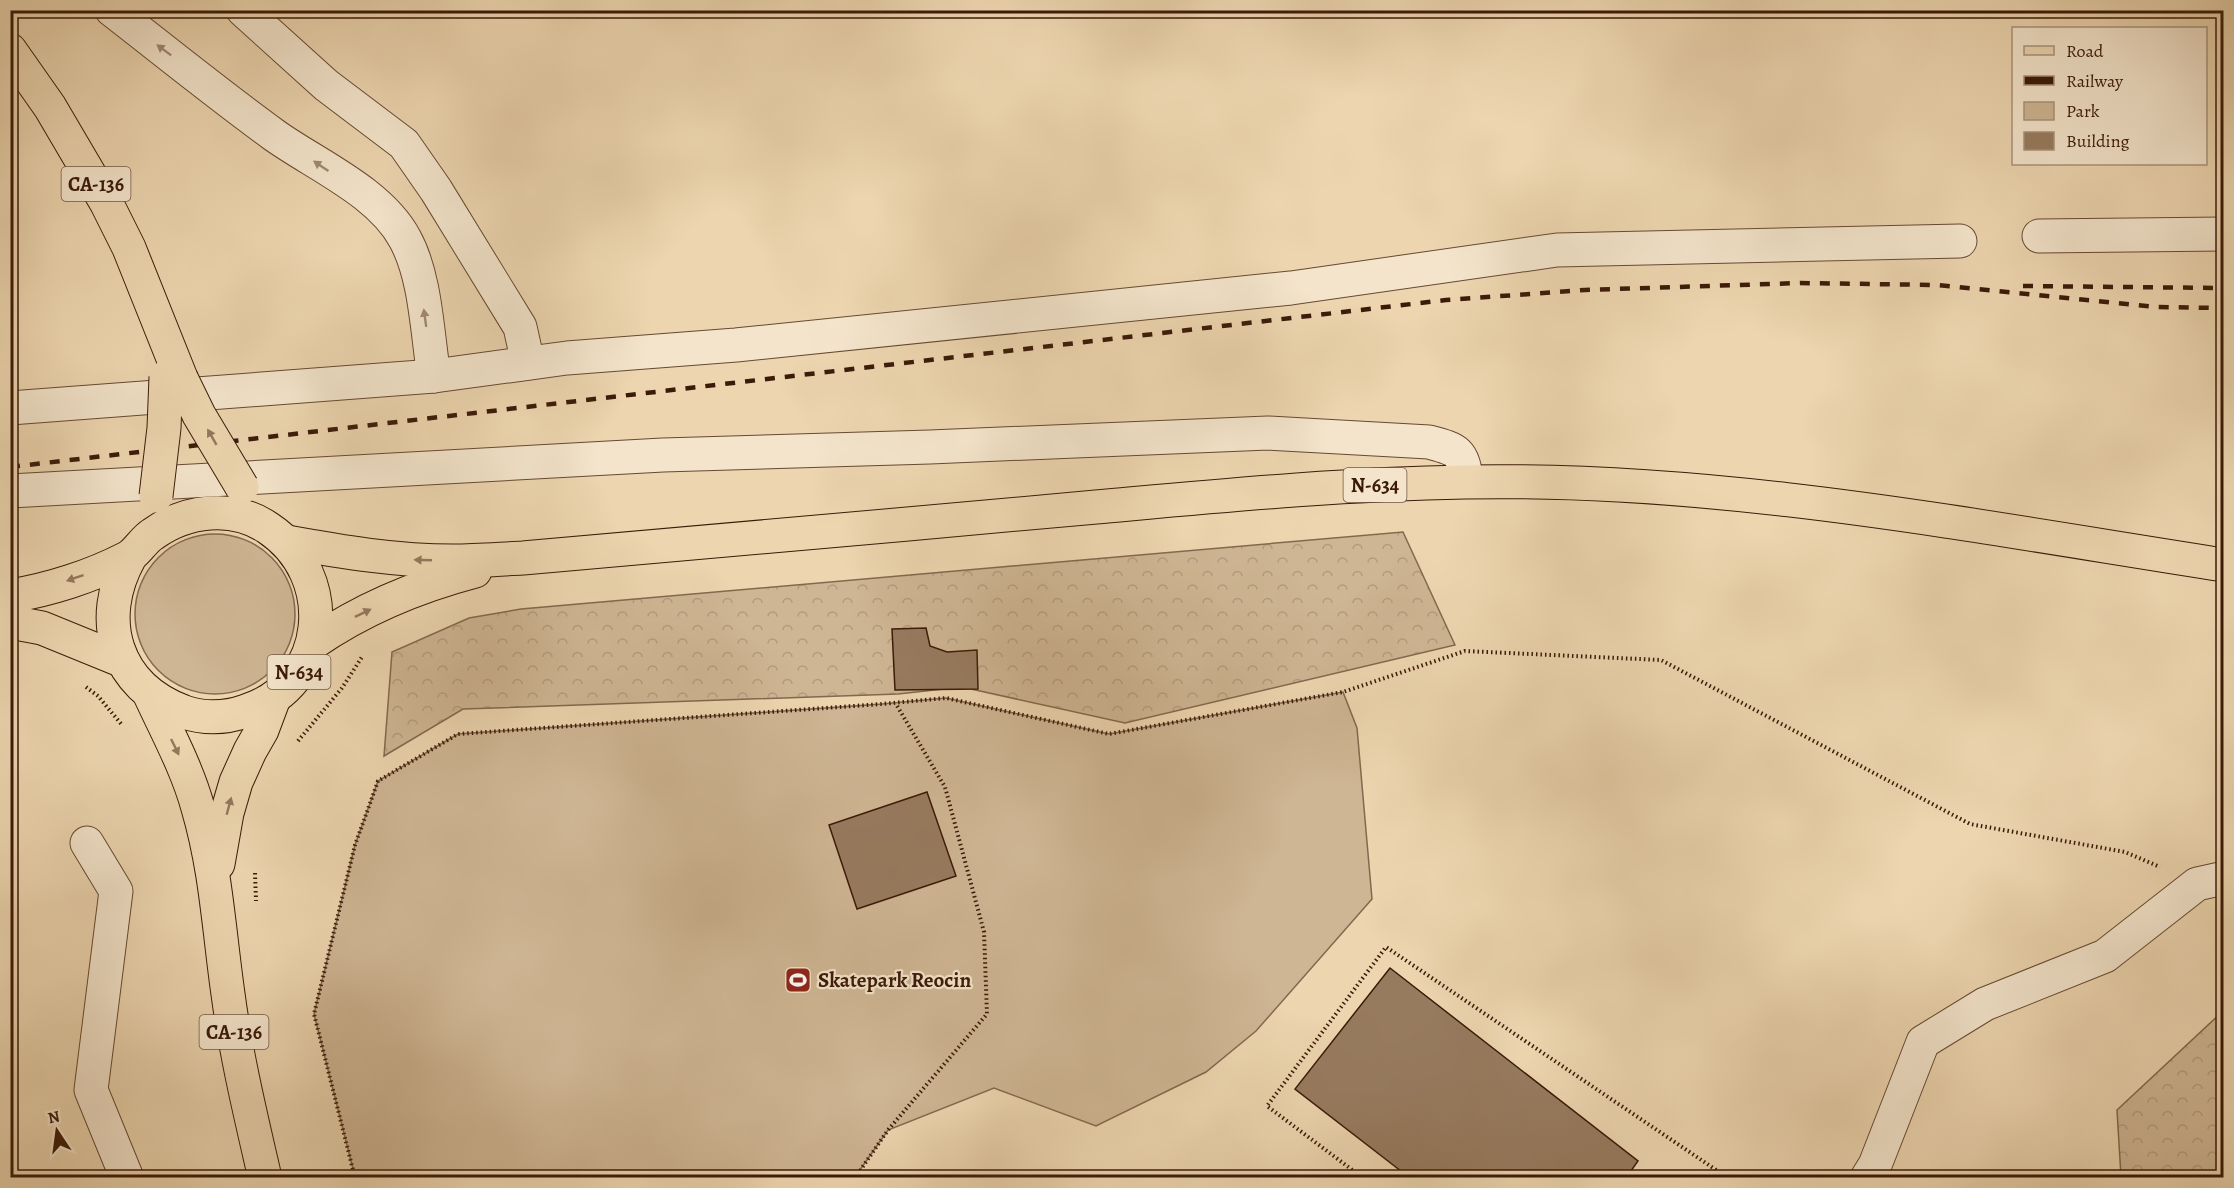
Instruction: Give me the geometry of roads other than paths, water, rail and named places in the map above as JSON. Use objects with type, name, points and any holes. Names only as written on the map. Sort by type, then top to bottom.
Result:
[{"type":"main road","name":"CA-136","points":[[10,50],[56,117],[107,204],[129,248],[161,329],[173,377],[199,415],[242,487],[277,534]]},
{"type":"main road","name":"CA-136","points":[[153,534],[164,428],[173,377]]},
{"type":"main road","name":"N-634","points":[[277,534],[298,556],[314,589],[316,625],[313,643],[298,674],[274,698],[255,708],[233,715],[211,717],[190,714],[150,695],[130,674],[123,661],[112,626],[112,608],[121,573],[130,557],[153,534],[169,523],[204,513],[241,516],[277,534],[349,554],[454,561],[523,558],[1324,487],[1467,482],[1592,484],[1711,490],[1862,508],[2223,565]]},
{"type":"main road","name":"N-634","points":[[10,596],[47,588],[130,557]]},
{"type":"main road","name":"N-634","points":[[313,643],[339,625],[368,610],[420,588],[523,558]]},
{"type":"main road","points":[[10,622],[42,628],[123,661]]},
{"type":"main road","points":[[150,695],[175,745],[194,797],[215,884]]},
{"type":"main road","points":[[215,884],[222,838],[236,782],[262,730],[274,698]]},
{"type":"main road","name":"CA-136","points":[[215,884],[228,995],[265,1178]]},
{"type":"street","points":[[112,10],[275,135],[368,197],[392,219],[405,239],[418,273],[434,376]]},
{"type":"street","points":[[243,10],[326,85],[404,144],[436,190],[520,327],[528,363]]},
{"type":"street","points":[[2039,236],[2223,234]]},
{"type":"street","points":[[10,408],[434,376],[528,363],[736,345],[1291,288],[1557,250],[1960,241]]},
{"type":"street","points":[[10,491],[663,455],[1268,433],[1429,442],[1453,448],[1463,461],[1467,482]]},
{"type":"street","points":[[87,843],[116,891],[91,1090],[127,1178]]},
{"type":"street","points":[[1867,1178],[1875,1166],[1923,1042],[1985,1004],[2104,956],[2210,881]]},
{"type":"railway","points":[[10,467],[1446,300],[1585,290],[1800,283],[1937,285],[2156,307],[2224,308]]},
{"type":"railway","points":[[2023,286],[2224,288]]},
{"type":"place","name":"Skatepark Reocin","points":[[798,980]]}]
